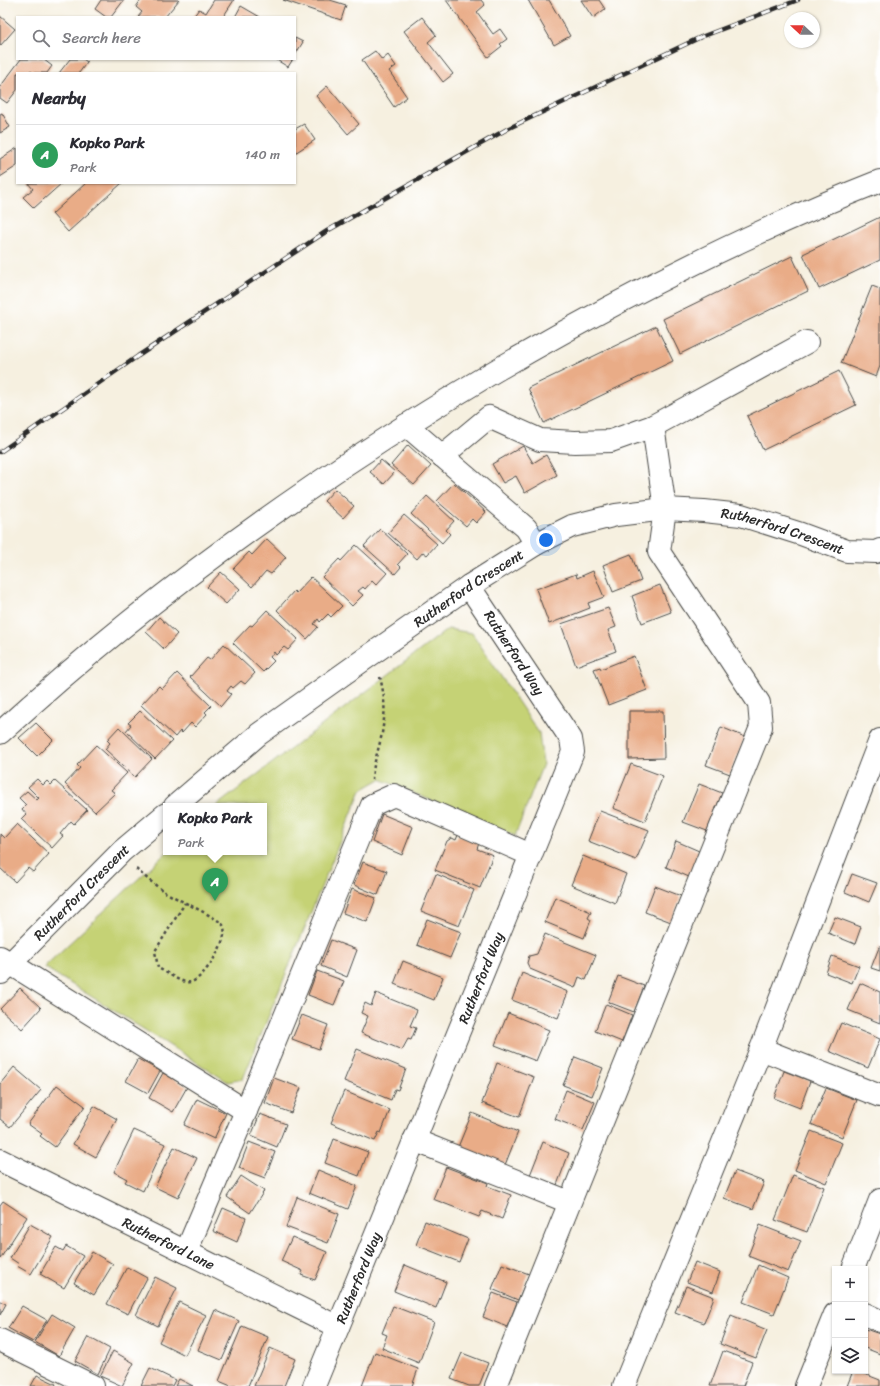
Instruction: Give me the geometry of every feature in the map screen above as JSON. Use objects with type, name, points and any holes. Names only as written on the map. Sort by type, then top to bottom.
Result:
[{"type":"street","points":[[0,733],[89,655],[163,596],[313,486],[406,426],[534,348],[614,304],[779,224],[880,181]]},
{"type":"street","points":[[442,456],[489,417],[540,440],[575,442],[611,441],[653,426],[807,342]]},
{"type":"street","points":[[406,426],[526,528],[536,544]]},
{"type":"street","points":[[496,1386],[761,727],[759,703],[660,552],[665,509],[653,426]]},
{"type":"street","name":"Rutherford Crescent","points":[[178,803],[259,734],[469,586],[536,544],[572,526],[616,515],[665,509],[704,510],[741,515],[801,534],[847,551],[876,552],[880,550]]},
{"type":"street","name":"Rutherford Way","points":[[314,1386],[573,752],[571,739],[469,586]]},
{"type":"street","points":[[624,1386],[761,1049],[880,740]]},
{"type":"street","points":[[186,1252],[246,1111],[372,805],[394,795],[531,855]]},
{"type":"street","name":"Rutherford Crescent","points":[[3,965],[122,851],[163,817]]},
{"type":"street","points":[[3,965],[246,1111]]},
{"type":"street","points":[[761,1049],[880,1096]]},
{"type":"street","points":[[414,1140],[569,1202]]},
{"type":"street","name":"Rutherford Lane","points":[[0,1160],[338,1327]]},
{"type":"street","points":[[854,1266],[880,1200]]},
{"type":"street","points":[[868,1315],[880,1320]]},
{"type":"street","points":[[806,1386],[832,1321]]},
{"type":"street","points":[[0,1340],[93,1386]]},
{"type":"path","points":[[377,673],[380,678],[385,702],[383,726],[373,766],[372,782],[382,800]]},
{"type":"path","points":[[135,869],[165,892],[186,903],[222,924],[225,930],[222,946],[200,979],[190,982],[184,981],[158,968],[155,951],[186,903]]},
{"type":"green space","points":[[448,629],[472,633],[539,733],[543,764],[515,836],[380,779],[361,790],[243,1079],[228,1082],[44,967],[164,855],[267,855],[267,803],[220,803]]},
{"type":"building","points":[[101,0],[124,0],[112,16],[105,16],[95,9]]},
{"type":"building","points":[[141,0],[179,0],[166,16],[139,16],[142,12],[136,7]]},
{"type":"building","points":[[214,0],[234,0],[224,16],[194,16],[199,9],[206,13]]},
{"type":"building","points":[[283,0],[330,0],[346,5],[341,20]]},
{"type":"building","points":[[446,0],[481,0],[485,5],[477,12],[493,34],[500,29],[507,39],[500,44],[502,46],[488,57]]},
{"type":"building","points":[[528,0],[549,0],[570,36],[554,45]]},
{"type":"building","points":[[581,0],[599,0],[605,9],[593,18]]},
{"type":"building","points":[[241,6],[258,16],[236,16]]},
{"type":"building","points":[[0,16],[15,29],[0,46]]},
{"type":"building","points":[[422,17],[436,35],[428,42],[453,74],[443,82],[404,31]]},
{"type":"building","points":[[296,38],[303,42],[296,53]]},
{"type":"building","points":[[375,51],[382,60],[388,55],[396,66],[389,71],[407,97],[394,107],[362,60]]},
{"type":"building","points":[[20,60],[44,60],[52,66],[48,72],[16,72],[16,91],[7,103],[0,98],[0,87]]},
{"type":"building","points":[[69,60],[84,60],[87,62],[80,72],[60,72]]},
{"type":"building","points":[[277,60],[292,60],[288,67]]},
{"type":"building","points":[[327,86],[359,124],[348,134],[316,96]]},
{"type":"building","points":[[2,113],[10,127],[0,133],[0,114]]},
{"type":"building","points":[[304,124],[315,140],[296,152],[296,128]]},
{"type":"building","points":[[16,149],[16,167],[0,177],[0,159]]},
{"type":"building","points":[[29,184],[61,184],[34,208],[23,197],[33,189]]},
{"type":"building","points":[[85,184],[121,184],[68,232],[52,214]]},
{"type":"building","points":[[880,217],[880,260],[819,289],[803,254]]},
{"type":"building","points":[[792,256],[808,291],[680,354],[663,319]]},
{"type":"building","points":[[872,286],[880,289],[880,366],[876,377],[841,363]]},
{"type":"building","points":[[656,326],[673,361],[544,423],[528,388]]},
{"type":"building","points":[[839,371],[856,405],[763,450],[747,416]]},
{"type":"building","points":[[408,445],[431,466],[414,485],[391,465]]},
{"type":"building","points":[[523,446],[533,463],[546,455],[557,475],[525,493],[516,476],[503,483],[492,464]]},
{"type":"building","points":[[381,460],[395,472],[384,484],[370,472]]},
{"type":"building","points":[[454,483],[486,512],[476,523],[472,519],[466,526],[437,501]]},
{"type":"building","points":[[335,489],[354,506],[343,518],[324,501]]},
{"type":"building","points":[[427,496],[454,521],[446,530],[450,534],[442,543],[411,514]]},
{"type":"building","points":[[404,515],[437,544],[427,555],[423,552],[417,559],[388,533]]},
{"type":"building","points":[[380,529],[407,554],[398,564],[401,567],[395,574],[364,546]]},
{"type":"building","points":[[267,539],[286,557],[271,574],[266,571],[252,587],[233,569],[249,552],[252,555]]},
{"type":"building","points":[[356,545],[387,573],[376,585],[372,581],[365,589],[363,587],[358,591],[363,595],[352,606],[322,577],[339,559],[341,561]]},
{"type":"building","points":[[631,554],[641,581],[613,592],[603,565]]},
{"type":"building","points":[[593,571],[604,597],[588,603],[590,608],[549,624],[536,589],[576,574],[577,578]]},
{"type":"building","points":[[221,572],[240,589],[226,604],[207,587]]},
{"type":"building","points":[[311,577],[342,606],[331,617],[328,614],[320,622],[318,619],[314,624],[318,627],[307,639],[277,610],[294,591],[296,593]]},
{"type":"building","points":[[660,585],[671,612],[642,623],[632,596]]},
{"type":"building","points":[[608,608],[616,627],[608,630],[616,651],[576,666],[561,624]]},
{"type":"building","points":[[267,610],[298,639],[288,650],[284,647],[276,655],[274,652],[270,657],[274,661],[263,672],[233,643]]},
{"type":"building","points":[[159,617],[177,634],[164,649],[146,632]]},
{"type":"building","points":[[224,644],[255,673],[245,684],[241,681],[233,688],[231,686],[227,691],[231,694],[221,706],[190,677],[207,658],[210,660]]},
{"type":"building","points":[[634,656],[647,690],[608,705],[594,669],[600,667],[601,669]]},
{"type":"building","points":[[177,673],[211,706],[205,712],[207,714],[195,727],[191,723],[182,733],[180,731],[175,737],[141,705],[159,686],[162,689]]},
{"type":"building","points":[[140,711],[172,741],[155,759],[126,731],[131,725],[128,723]]},
{"type":"building","points":[[629,711],[663,711],[664,758],[629,759]]},
{"type":"building","points":[[36,723],[53,740],[37,756],[19,738]]},
{"type":"building","points":[[119,727],[152,759],[135,777],[105,749],[110,743],[107,740]]},
{"type":"building","points":[[721,727],[745,737],[730,774],[706,765]]},
{"type":"building","points":[[96,745],[127,773],[111,790],[115,793],[95,812],[65,784],[80,768],[77,765]]},
{"type":"building","points":[[631,764],[663,776],[645,821],[613,808]]},
{"type":"building","points":[[37,779],[43,785],[47,781],[51,785],[55,781],[87,810],[74,824],[71,821],[60,834],[63,836],[52,848],[21,819],[26,814],[22,809],[26,805],[19,798],[27,791],[37,800],[39,798],[28,787]]},
{"type":"building","points":[[699,784],[722,793],[707,831],[683,822]]},
{"type":"building","points":[[600,811],[649,830],[636,860],[588,841]]},
{"type":"building","points":[[382,814],[413,827],[402,855],[372,842]]},
{"type":"building","points":[[17,824],[49,854],[33,872],[28,868],[15,882],[0,868],[0,834],[4,838]]},
{"type":"building","points":[[458,835],[479,843],[477,849],[493,855],[480,888],[435,870],[447,841],[452,838],[456,840]]},
{"type":"building","points":[[676,841],[699,851],[689,877],[666,867]]},
{"type":"building","points":[[583,856],[626,874],[615,903],[571,885]]},
{"type":"building","points":[[363,862],[387,871],[378,895],[354,885]]},
{"type":"building","points":[[436,874],[474,890],[459,926],[421,911]]},
{"type":"building","points":[[852,874],[877,883],[869,902],[845,892]]},
{"type":"building","points":[[655,886],[681,896],[671,922],[645,912]]},
{"type":"building","points":[[352,889],[376,898],[367,922],[343,913]]},
{"type":"building","points":[[555,897],[591,912],[588,918],[591,920],[584,938],[545,922]]},
{"type":"building","points":[[835,917],[861,927],[855,944],[828,933]]},
{"type":"building","points":[[427,919],[461,932],[450,958],[417,945]]},
{"type":"building","points":[[545,934],[596,955],[586,980],[579,977],[575,988],[530,969],[527,963],[529,956],[537,954]]},
{"type":"building","points":[[331,940],[357,950],[347,977],[321,966]]},
{"type":"building","points":[[880,945],[880,971],[871,968]]},
{"type":"building","points":[[832,956],[859,966],[852,983],[826,973]]},
{"type":"building","points":[[403,961],[443,977],[434,1000],[394,984]]},
{"type":"building","points":[[317,971],[344,981],[334,1005],[308,995]]},
{"type":"building","points":[[522,973],[568,992],[558,1018],[512,1000]]},
{"type":"building","points":[[618,976],[644,986],[634,1012],[608,1002]]},
{"type":"building","points":[[860,983],[880,992],[880,1023],[848,1010]]},
{"type":"building","points":[[20,988],[41,1008],[22,1029],[0,1009]]},
{"type":"building","points":[[376,993],[417,1010],[410,1026],[416,1028],[411,1040],[408,1039],[402,1050],[361,1033],[368,1016],[361,1013],[365,1003],[371,1006]]},
{"type":"building","points":[[606,1004],[632,1015],[622,1042],[595,1031]]},
{"type":"building","points":[[508,1013],[549,1030],[536,1061],[495,1045]]},
{"type":"building","points":[[302,1015],[328,1025],[319,1049],[292,1039]]},
{"type":"building","points":[[841,1023],[880,1039],[868,1068],[829,1051]]},
{"type":"building","points":[[357,1049],[406,1069],[398,1090],[395,1089],[391,1100],[344,1081]]},
{"type":"building","points":[[575,1057],[603,1068],[592,1096],[563,1085]]},
{"type":"building","points":[[138,1059],[160,1071],[148,1093],[126,1081]]},
{"type":"building","points":[[497,1063],[534,1077],[519,1117],[482,1103]]},
{"type":"building","points":[[14,1067],[41,1090],[10,1127],[0,1119],[0,1084]]},
{"type":"building","points":[[784,1071],[810,1081],[800,1108],[774,1098]]},
{"type":"building","points":[[163,1073],[187,1087],[173,1112],[149,1098]]},
{"type":"building","points":[[274,1078],[301,1088],[291,1113],[265,1103]]},
{"type":"building","points":[[57,1085],[85,1106],[55,1147],[40,1136],[42,1134],[28,1124]]},
{"type":"building","points":[[826,1088],[857,1100],[842,1137],[811,1124]]},
{"type":"building","points":[[566,1090],[595,1102],[583,1130],[555,1119]]},
{"type":"building","points":[[344,1091],[390,1110],[381,1133],[379,1132],[375,1141],[331,1123]]},
{"type":"building","points":[[197,1099],[226,1113],[214,1139],[184,1125]]},
{"type":"building","points":[[94,1106],[117,1119],[96,1157],[73,1144]]},
{"type":"building","points":[[472,1113],[518,1132],[505,1165],[458,1147]]},
{"type":"building","points":[[260,1114],[286,1124],[277,1147],[251,1136]]},
{"type":"building","points":[[134,1130],[165,1144],[143,1191],[125,1182],[127,1179],[114,1172]]},
{"type":"building","points":[[811,1131],[842,1143],[826,1183],[795,1170]]},
{"type":"building","points":[[334,1139],[368,1152],[359,1176],[325,1163]]},
{"type":"building","points":[[249,1142],[275,1152],[265,1178],[239,1168]]},
{"type":"building","points":[[543,1142],[569,1153],[557,1185],[530,1175]]},
{"type":"building","points":[[174,1147],[197,1158],[178,1198],[155,1187]]},
{"type":"building","points":[[446,1167],[488,1183],[487,1186],[511,1195],[502,1219],[482,1211],[479,1217],[433,1199]]},
{"type":"building","points":[[318,1170],[357,1186],[348,1209],[309,1193]]},
{"type":"building","points":[[735,1171],[764,1182],[753,1209],[724,1198]]},
{"type":"building","points":[[793,1175],[824,1187],[807,1232],[775,1220]]},
{"type":"building","points":[[241,1176],[264,1191],[250,1213],[227,1197]]},
{"type":"building","points":[[297,1197],[339,1214],[328,1243],[286,1227]]},
{"type":"building","points":[[3,1201],[27,1217],[0,1259],[0,1205]]},
{"type":"building","points":[[223,1208],[246,1218],[237,1242],[213,1231]]},
{"type":"building","points":[[425,1221],[468,1239],[459,1262],[416,1245]]},
{"type":"building","points":[[30,1224],[53,1237],[31,1274],[17,1266],[19,1264],[10,1258]]},
{"type":"building","points":[[760,1225],[801,1241],[788,1272],[748,1256]]},
{"type":"building","points":[[292,1237],[327,1252],[315,1280],[301,1275],[303,1271],[281,1261]]},
{"type":"building","points":[[66,1246],[83,1256],[64,1288],[40,1274],[56,1247],[63,1251]]},
{"type":"building","points":[[92,1252],[113,1264],[94,1295],[74,1283]]},
{"type":"building","points":[[695,1262],[720,1272],[713,1292],[687,1282]]},
{"type":"building","points":[[502,1264],[529,1274],[518,1300],[492,1289]]},
{"type":"building","points":[[405,1265],[446,1282],[436,1308],[394,1291]]},
{"type":"building","points":[[758,1265],[788,1278],[774,1314],[743,1302]]},
{"type":"building","points":[[127,1267],[147,1278],[128,1314],[107,1304]]},
{"type":"building","points":[[155,1277],[177,1288],[158,1326],[136,1315]]},
{"type":"building","points":[[686,1286],[714,1297],[704,1323],[675,1312]]},
{"type":"building","points":[[493,1293],[517,1302],[507,1327],[483,1317]]},
{"type":"building","points":[[0,1301],[6,1304],[0,1315]]},
{"type":"building","points":[[179,1302],[206,1315],[185,1355],[159,1342]]},
{"type":"building","points":[[22,1306],[47,1320],[33,1342],[8,1328]]},
{"type":"building","points":[[393,1306],[434,1322],[419,1363],[382,1348],[387,1335],[382,1333]]},
{"type":"building","points":[[215,1310],[239,1321],[222,1360],[198,1350]]},
{"type":"building","points":[[52,1314],[75,1328],[59,1356],[35,1342]]},
{"type":"building","points":[[731,1315],[767,1330],[756,1358],[720,1344]]},
{"type":"building","points":[[242,1326],[268,1337],[248,1386],[231,1386],[219,1381]]},
{"type":"building","points":[[868,1330],[880,1334],[880,1354],[868,1349]]},
{"type":"building","points":[[88,1337],[110,1349],[98,1374],[75,1361]]},
{"type":"building","points":[[270,1348],[295,1359],[284,1386],[254,1386]]},
{"type":"building","points":[[113,1351],[134,1363],[122,1386],[100,1376]]},
{"type":"building","points":[[723,1351],[752,1362],[743,1386],[710,1386]]},
{"type":"building","points":[[375,1352],[418,1369],[412,1386],[362,1386]]},
{"type":"building","points":[[462,1353],[488,1363],[479,1386],[469,1386],[451,1379]]},
{"type":"building","points":[[150,1368],[175,1380],[172,1386],[141,1386]]},
{"type":"building","points":[[852,1374],[865,1374],[880,1380],[880,1386],[847,1386]]},
{"type":"building","points":[[37,1375],[56,1384],[55,1386],[31,1386]]},
{"type":"building","points":[[179,1379],[193,1386],[175,1386]]},
{"type":"railway","points":[[0,452],[138,356],[327,231],[509,128],[701,37],[798,0]]},
{"type":"place","name":"Kopko Park","points":[[215,901]]}]
